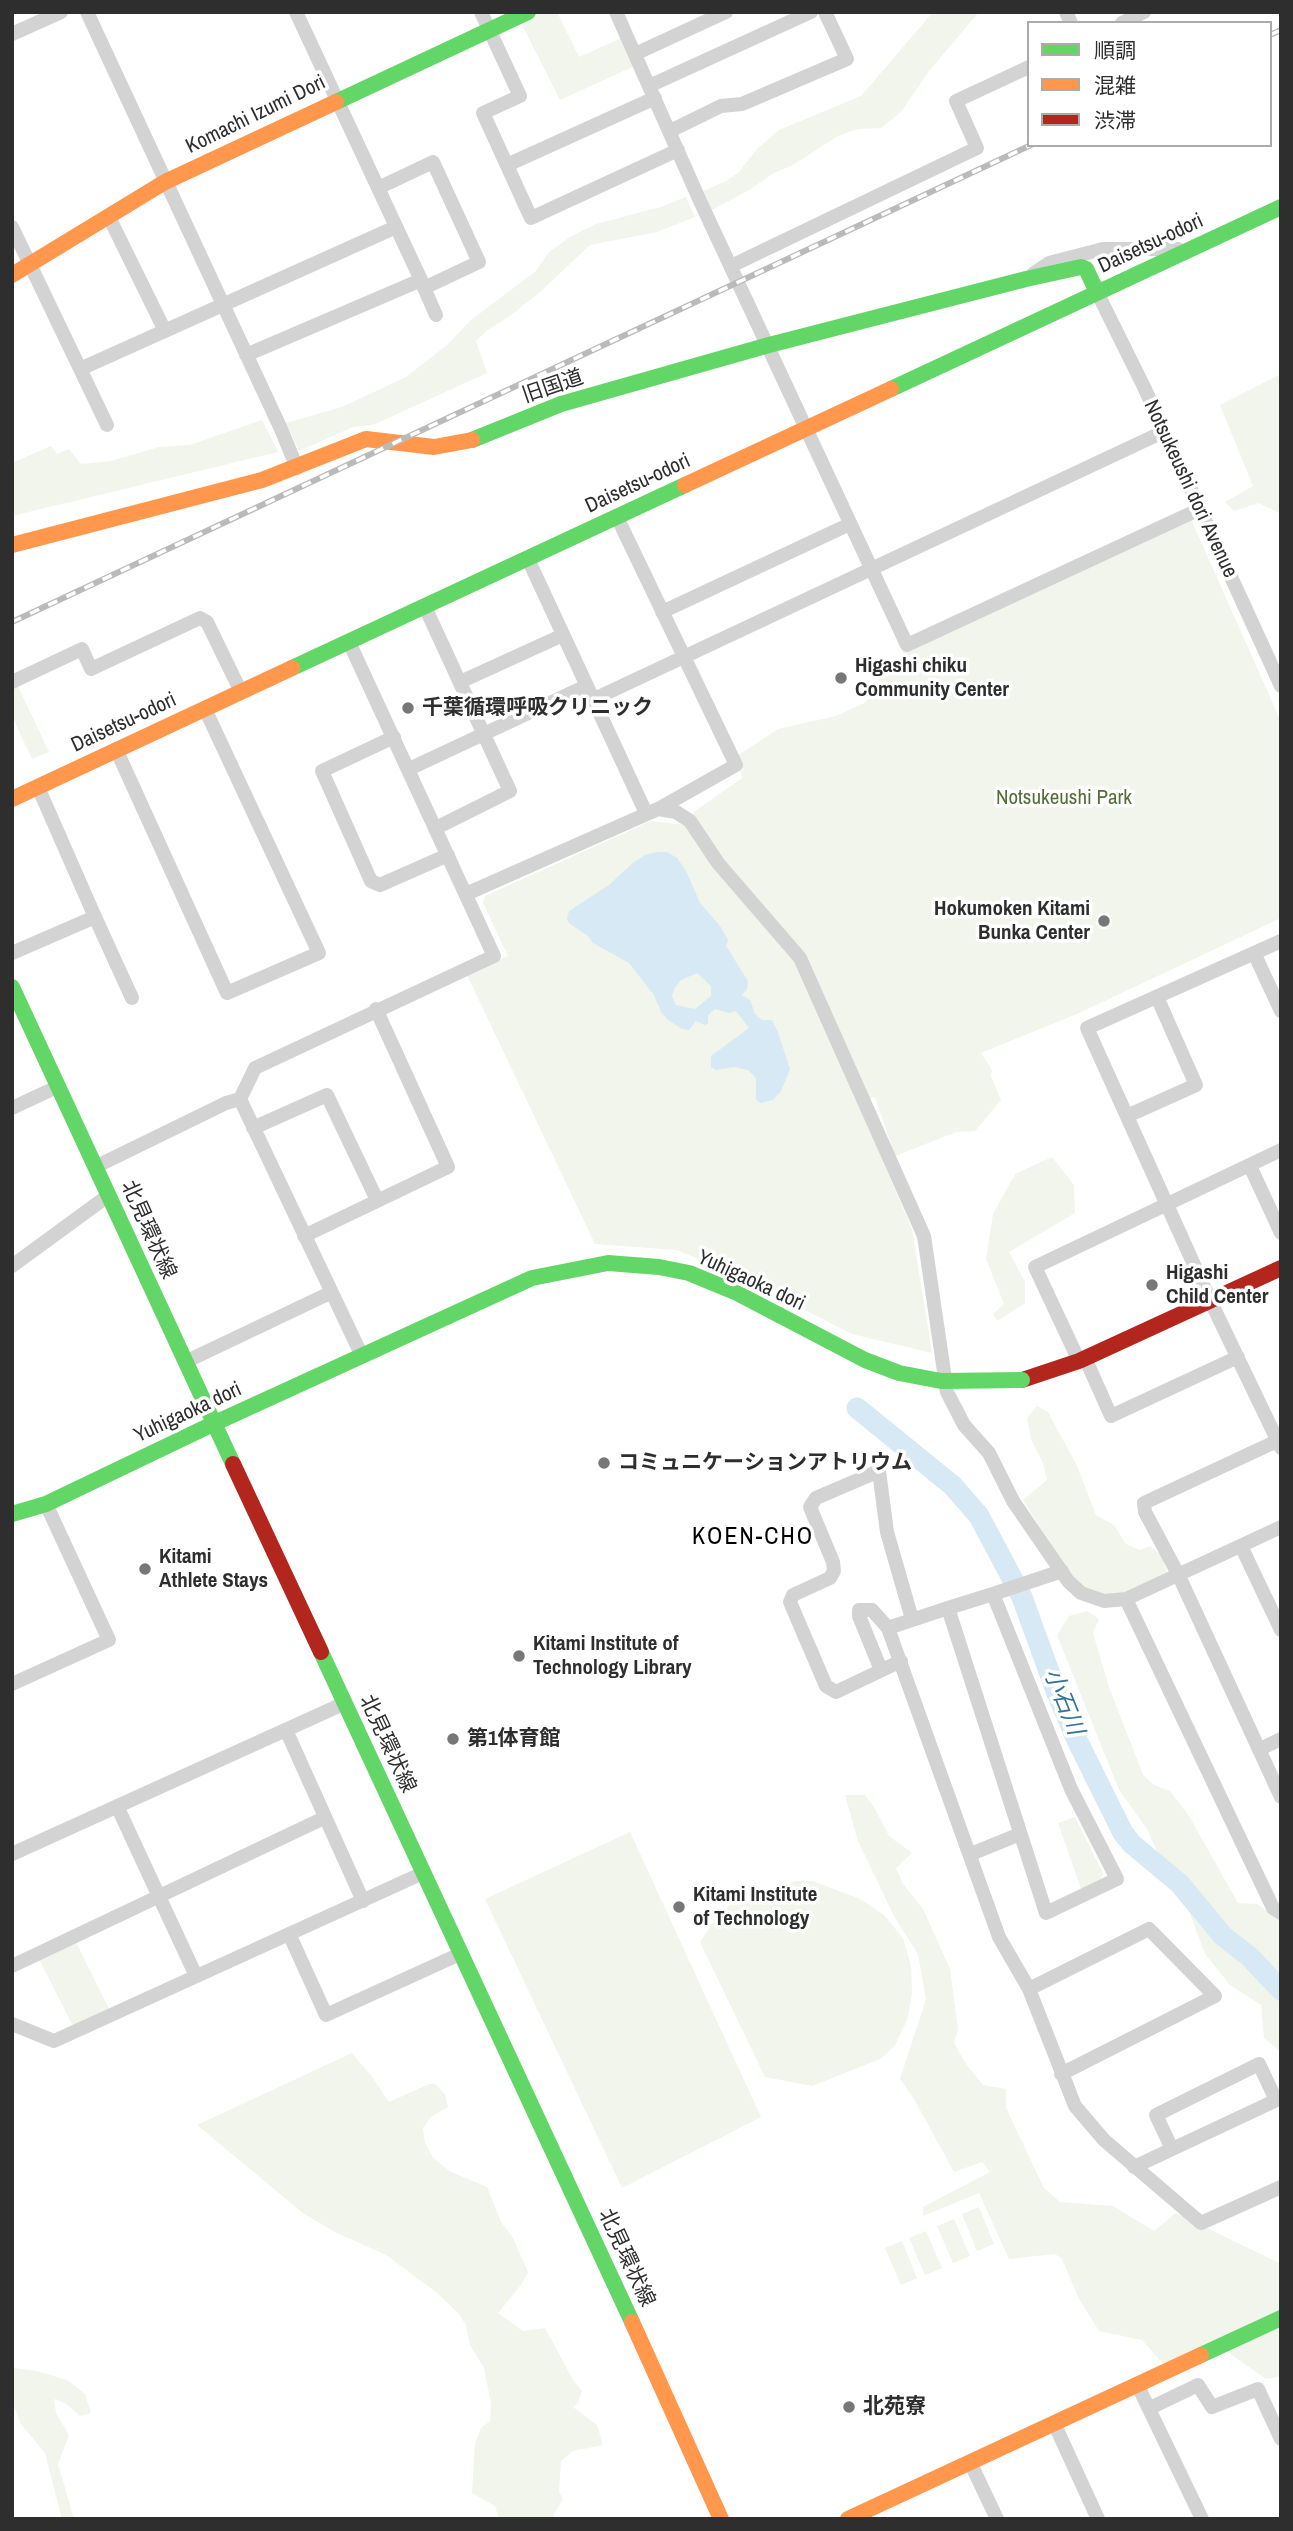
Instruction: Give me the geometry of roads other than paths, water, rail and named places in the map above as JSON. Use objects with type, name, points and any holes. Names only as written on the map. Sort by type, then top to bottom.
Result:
[{"type":"main road","name":"Komachi Izumi Dori","points":[[12,275],[165,182],[528,12]]},
{"type":"main road","name":"Daisetsu-odori","points":[[12,799],[1281,206]]},
{"type":"main road","name":"旧国道","points":[[12,545],[262,480],[366,439],[434,447],[464,443],[561,404],[769,345],[1026,279],[1081,267],[1086,269],[1097,292]]},
{"type":"main road","name":"北見環状線","points":[[12,987],[19,1018],[59,1086],[97,1167],[721,2519]]},
{"type":"main road","name":"Yuhigaoka dori","points":[[12,1514],[46,1504],[215,1423],[532,1278],[569,1269],[608,1263],[659,1267],[689,1273],[736,1292],[865,1360],[899,1373],[941,1381],[979,1382],[1022,1380],[1082,1359],[1281,1268]]},
{"type":"main road","points":[[848,2519],[1281,2318]]},
{"type":"street","points":[[12,34],[61,12]]},
{"type":"street","points":[[87,12],[297,468]]},
{"type":"street","points":[[481,12],[520,96],[483,113],[531,218],[678,150]]},
{"type":"street","points":[[615,12],[907,645],[1200,509]]},
{"type":"street","points":[[635,54],[726,12]]},
{"type":"street","points":[[506,165],[811,12]]},
{"type":"street","points":[[670,131],[721,106],[742,104],[847,59],[824,12]]},
{"type":"street","points":[[1126,21],[1144,12]]},
{"type":"street","points":[[299,13],[336,100],[436,315]]},
{"type":"street","points":[[731,266],[977,148],[956,101],[1027,68]]},
{"type":"street","points":[[246,355],[479,262],[433,162],[378,188]]},
{"type":"street","points":[[109,217],[164,329]]},
{"type":"street","points":[[80,369],[396,226]]},
{"type":"street","points":[[12,227],[107,425]]},
{"type":"street","points":[[1026,279],[1049,263],[1103,249],[1189,249]]},
{"type":"street","name":"Notsukeushi dori Avenue","points":[[1097,292],[1281,686]]},
{"type":"street","points":[[408,769],[484,734],[683,656],[1163,432]]},
{"type":"street","points":[[466,894],[652,811],[736,765],[617,517]]},
{"type":"street","points":[[662,612],[850,524]]},
{"type":"street","points":[[528,559],[589,693],[652,811]]},
{"type":"street","points":[[425,607],[510,792],[436,828]]},
{"type":"street","points":[[12,682],[82,649],[91,669],[200,618],[207,622],[241,692]]},
{"type":"street","points":[[460,682],[563,635]]},
{"type":"street","points":[[97,1167],[226,1103],[240,1099],[255,1068],[494,956],[349,642]]},
{"type":"street","points":[[116,749],[227,993],[318,953],[205,709]]},
{"type":"street","points":[[394,737],[322,771],[371,881],[380,885],[448,855]]},
{"type":"street","points":[[38,787],[132,998]]},
{"type":"street","points":[[652,811],[676,812],[690,821],[718,863],[800,958],[924,1236],[947,1392],[964,1425],[989,1453],[1013,1501],[1055,1573],[1081,1593],[1104,1601],[1126,1599],[1281,1527]]},
{"type":"street","points":[[12,953],[95,917]]},
{"type":"street","points":[[1281,941],[1087,1028],[1279,1445],[1144,1503],[1144,1512],[1178,1574],[1281,1797]]},
{"type":"street","points":[[1254,953],[1281,1011]]},
{"type":"street","points":[[1127,1116],[1196,1085],[1157,997]]},
{"type":"street","points":[[304,1236],[448,1167],[376,1010]]},
{"type":"street","points":[[12,1108],[59,1086]]},
{"type":"street","points":[[253,1128],[327,1096],[377,1200]]},
{"type":"street","points":[[240,1099],[362,1356]]},
{"type":"street","points":[[1238,1357],[1111,1416],[1035,1267],[1281,1150]]},
{"type":"street","points":[[1250,1166],[1281,1233]]},
{"type":"street","points":[[12,1266],[109,1195]]},
{"type":"street","points":[[185,1362],[330,1293]]},
{"type":"street","points":[[901,1661],[836,1692],[826,1686],[790,1602],[793,1595],[830,1578],[834,1571],[833,1562],[810,1507],[816,1498],[879,1471],[887,1532],[912,1619]]},
{"type":"street","points":[[12,1684],[109,1640],[46,1504]]},
{"type":"street","points":[[1241,1546],[1281,1630]]},
{"type":"street","points":[[888,1628],[1055,1573]]},
{"type":"street","points":[[948,1608],[1046,1913],[1116,1879],[1071,1788],[1000,1592]]},
{"type":"street","points":[[1126,1599],[1273,1908],[1281,1913]]},
{"type":"street","points":[[881,1670],[859,1610],[872,1610],[888,1628],[979,1851],[999,1937],[1029,1989],[1074,2106],[1104,2140],[1201,2223],[1281,2187]]},
{"type":"street","points":[[12,1854],[345,1703]]},
{"type":"street","points":[[286,1730],[363,1901]]},
{"type":"street","points":[[1260,1749],[1281,1739]]},
{"type":"street","points":[[117,1806],[196,1976]]},
{"type":"street","points":[[12,1966],[324,1818]]},
{"type":"street","points":[[979,1851],[1020,1834]]},
{"type":"street","points":[[12,2024],[54,2041],[290,1936],[423,1873]]},
{"type":"street","points":[[1029,1989],[1149,1929],[1215,1996],[1061,2074]]},
{"type":"street","points":[[290,1936],[326,2015],[460,1954]]},
{"type":"street","points":[[1134,2167],[1278,2099],[1259,2064],[1156,2115],[1172,2149]]},
{"type":"street","points":[[1137,2384],[1202,2519]]},
{"type":"street","points":[[1150,2408],[1198,2385],[1212,2407],[1258,2389],[1281,2439]]},
{"type":"street","points":[[1054,2423],[1098,2519]]},
{"type":"street","points":[[970,2462],[998,2519]]},
{"type":"water","points":[[667,852],[677,858],[700,903],[720,926],[728,940],[726,946],[748,981],[747,989],[742,995],[750,1000],[755,1014],[762,1020],[772,1020],[790,1069],[781,1091],[773,1100],[761,1103],[756,1100],[756,1078],[748,1070],[734,1067],[716,1070],[711,1067],[711,1056],[749,1028],[736,1011],[729,1013],[715,1009],[708,1015],[708,1023],[705,1025],[696,1021],[689,1030],[682,1029],[661,1012],[654,995],[629,963],[593,943],[588,936],[569,923],[569,911],[609,885],[645,855]],"holes":[[[697,973],[711,986],[711,996],[695,1009],[676,1005],[672,996],[681,980]]]},
{"type":"waterway","name":"小石川","points":[[857,1408],[953,1486],[979,1516],[1022,1597],[1076,1738],[1123,1833],[1132,1844],[1180,1884],[1223,1936],[1250,1957],[1281,1990]]},
{"type":"railway","points":[[1272,34],[1281,30]]},
{"type":"railway","points":[[12,622],[1027,147]]},
{"type":"place","name":"Higashi chiku Community Center","points":[[841,678]]},
{"type":"place","name":"千葉循環呼吸クリニック","points":[[408,708]]},
{"type":"place","name":"Hokumoken Kitami Bunka Center","points":[[1104,921]]},
{"type":"place","name":"Higashi Child Center","points":[[1152,1285]]},
{"type":"place","name":"コミュニケーションアトリウム","points":[[604,1463]]},
{"type":"place","name":"Kitami Athlete Stays","points":[[145,1569]]},
{"type":"place","name":"Kitami Institute of Technology Library","points":[[519,1656]]},
{"type":"place","name":"第1体育館","points":[[453,1739]]},
{"type":"place","name":"Kitami Institute of Technology","points":[[679,1907]]},
{"type":"place","name":"北苑寮","points":[[849,2407]]},
{"type":"district","name":"KOEN-CHO","points":[[753,1538]]},
{"type":"park label","name":"Notsukeushi Park","points":[[1064,798]]}]
